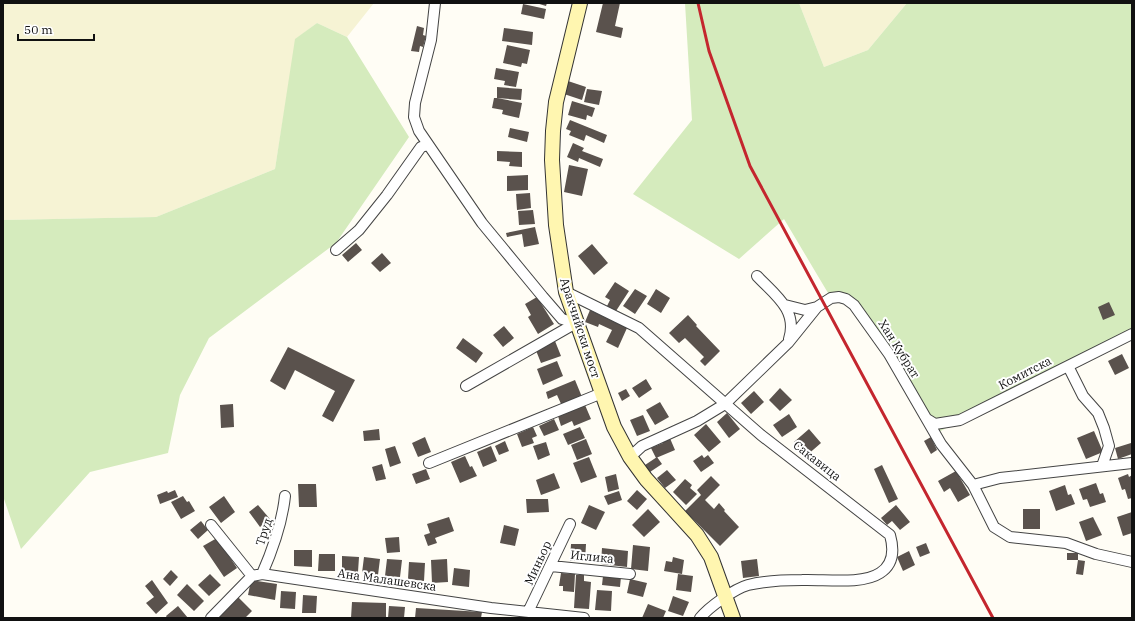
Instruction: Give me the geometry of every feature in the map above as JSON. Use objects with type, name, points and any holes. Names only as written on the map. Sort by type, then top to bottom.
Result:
[{"type":"main road","name":"Аракчийски мост","points":[[580,3],[556,102],[553,131],[552,160],[556,225],[566,292],[614,427],[630,457],[646,479],[697,535],[711,557],[733,618]]},
{"type":"street","points":[[434,3],[431,40],[415,103],[414,117],[419,131],[437,155],[482,223],[562,319],[576,323]]},
{"type":"street","points":[[336,250],[359,230],[387,195],[421,147],[428,145]]},
{"type":"street","points":[[757,276],[785,305],[791,317],[792,330],[788,343]]},
{"type":"street","name":"Сакавица","points":[[566,292],[640,328],[761,434],[890,535],[893,545],[892,557],[889,565],[880,573],[869,578],[770,582],[746,586],[710,608],[700,618]]},
{"type":"street","name":"Хан Кубрат","points":[[630,457],[642,446],[697,421],[726,404],[788,343],[817,307],[831,298],[839,297],[846,299],[854,305],[889,354],[941,444],[973,485],[994,527],[1010,537],[1066,543],[1096,554],[1132,562]]},
{"type":"street","points":[[785,305],[805,310],[817,307]]},
{"type":"street","points":[[466,386],[576,323]]},
{"type":"street","name":"Комитска","points":[[927,419],[935,424],[960,420],[1132,334]]},
{"type":"street","points":[[1068,366],[1083,396],[1098,413],[1104,428],[1109,446],[1102,466]]},
{"type":"street","points":[[429,463],[602,393]]},
{"type":"street","points":[[973,485],[1000,478],[1132,463]]},
{"type":"street","name":"Труд","points":[[211,618],[257,575],[277,536],[283,516],[284,496]]},
{"type":"street","name":"Миньор","points":[[528,612],[570,524]]},
{"type":"street","points":[[211,525],[257,575]]},
{"type":"street","name":"Иглика","points":[[551,566],[630,574]]},
{"type":"street","name":"Ана Малашевска","points":[[257,575],[490,613],[528,612],[584,618]]},
{"type":"shaded area","points":[[3,3],[374,3],[347,37],[317,23],[296,39],[275,169],[156,217],[3,220]]},
{"type":"shaded area","points":[[799,3],[907,3],[868,50],[824,67]]},
{"type":"green space","points":[[685,3],[799,3],[824,67],[868,50],[907,3],[1132,3],[1132,329],[935,434],[854,305],[831,298],[784,219],[739,259],[633,194],[692,120]]},
{"type":"green space","points":[[317,23],[347,37],[409,137],[336,243],[209,338],[180,395],[168,453],[90,472],[21,549],[3,496],[3,220],[156,217],[275,169],[295,39]]},
{"type":"building","points":[[536,3],[547,3],[546,6]]},
{"type":"building","points":[[603,3],[620,3],[615,26],[623,28],[621,38],[596,32]]},
{"type":"building","points":[[523,4],[546,9],[544,19],[521,14]]},
{"type":"building","points":[[417,26],[424,28],[423,35],[426,36],[423,47],[420,46],[419,52],[411,51]]},
{"type":"building","points":[[504,28],[533,32],[532,45],[502,41]]},
{"type":"building","points":[[507,45],[530,50],[527,64],[522,63],[521,67],[503,63]]},
{"type":"building","points":[[496,68],[519,72],[516,87],[504,85],[505,81],[494,79]]},
{"type":"building","points":[[568,81],[586,87],[582,100],[564,94]]},
{"type":"building","points":[[497,87],[522,89],[521,100],[497,98]]},
{"type":"building","points":[[587,89],[602,91],[599,105],[584,102]]},
{"type":"building","points":[[494,98],[522,103],[519,118],[502,114],[503,110],[492,108]]},
{"type":"building","points":[[572,101],[595,108],[592,117],[587,115],[586,120],[568,115]]},
{"type":"building","points":[[570,120],[607,135],[604,143],[586,135],[584,141],[569,135],[571,131],[566,129]]},
{"type":"building","points":[[510,128],[529,132],[527,142],[508,137]]},
{"type":"building","points":[[573,143],[584,148],[582,151],[603,159],[600,167],[579,158],[578,162],[567,157]]},
{"type":"building","points":[[497,151],[522,152],[522,167],[509,166],[510,162],[497,161]]},
{"type":"building","points":[[569,165],[588,169],[582,196],[564,192]]},
{"type":"building","points":[[528,175],[528,190],[507,191],[507,176]]},
{"type":"building","points":[[530,193],[531,208],[517,210],[516,194]]},
{"type":"building","points":[[533,210],[535,224],[519,225],[518,211]]},
{"type":"building","points":[[535,227],[539,244],[524,247],[522,234],[507,237],[506,233]]},
{"type":"building","points":[[356,243],[362,250],[348,262],[342,255]]},
{"type":"building","points":[[592,244],[608,263],[594,275],[578,256]]},
{"type":"building","points":[[382,253],[391,263],[380,272],[371,263]]},
{"type":"building","points":[[615,282],[629,291],[616,311],[607,306],[610,300],[605,297]]},
{"type":"building","points":[[635,289],[647,296],[635,314],[623,306]]},
{"type":"building","points":[[656,289],[670,298],[661,313],[647,304]]},
{"type":"building","points":[[537,297],[554,324],[538,334],[528,317],[531,315],[525,304]]},
{"type":"building","points":[[1109,302],[1115,315],[1103,320],[1098,307]]},
{"type":"building","points":[[590,310],[627,328],[618,348],[606,342],[612,330],[599,324],[598,327],[585,322]]},
{"type":"building","points":[[688,315],[697,325],[696,326],[720,351],[705,366],[700,361],[704,357],[685,338],[679,343],[669,333]]},
{"type":"building","points":[[504,326],[514,338],[503,347],[493,335]]},
{"type":"building","points":[[463,338],[483,353],[476,363],[456,348]]},
{"type":"building","points":[[555,341],[561,356],[541,363],[535,348]]},
{"type":"building","points":[[288,347],[355,380],[333,422],[322,416],[335,391],[295,370],[285,390],[270,381]]},
{"type":"building","points":[[1122,354],[1129,368],[1115,375],[1108,361]]},
{"type":"building","points":[[557,361],[563,376],[543,385],[537,369]]},
{"type":"building","points":[[646,379],[652,389],[639,398],[632,388]]},
{"type":"building","points":[[575,380],[582,397],[562,406],[557,395],[548,399],[546,392]]},
{"type":"building","points":[[780,388],[792,400],[780,411],[769,400]]},
{"type":"building","points":[[626,389],[630,396],[622,401],[618,393]]},
{"type":"building","points":[[754,391],[764,402],[751,414],[741,403]]},
{"type":"building","points":[[660,402],[669,417],[655,425],[646,410]]},
{"type":"building","points":[[233,404],[234,427],[221,428],[220,405]]},
{"type":"building","points":[[585,405],[591,419],[574,426],[572,421],[561,426],[558,416]]},
{"type":"building","points":[[727,413],[740,429],[729,438],[717,422]]},
{"type":"building","points":[[789,414],[797,427],[782,437],[773,425]]},
{"type":"building","points":[[643,415],[650,431],[637,436],[630,420]]},
{"type":"building","points":[[554,419],[559,430],[544,436],[539,426]]},
{"type":"building","points":[[706,424],[721,442],[709,452],[694,435]]},
{"type":"building","points":[[533,427],[537,436],[532,438],[534,443],[522,447],[517,434]]},
{"type":"building","points":[[580,427],[585,438],[568,445],[563,434]]},
{"type":"building","points":[[379,429],[380,440],[364,441],[363,431]]},
{"type":"building","points":[[809,429],[821,443],[806,456],[794,442]]},
{"type":"building","points":[[1094,431],[1103,452],[1086,459],[1077,438]]},
{"type":"building","points":[[669,436],[675,450],[656,458],[651,448],[663,443],[661,439]]},
{"type":"building","points":[[425,437],[431,452],[418,457],[412,443]]},
{"type":"building","points":[[931,437],[937,450],[931,454],[924,441]]},
{"type":"building","points":[[586,439],[592,454],[577,460],[571,445]]},
{"type":"building","points":[[505,441],[509,451],[499,455],[495,446]]},
{"type":"building","points":[[546,442],[550,455],[538,460],[533,446]]},
{"type":"building","points":[[1131,443],[1132,454],[1118,459],[1115,448]]},
{"type":"building","points":[[395,446],[401,463],[390,467],[385,449]]},
{"type":"building","points":[[491,446],[497,461],[483,467],[477,452]]},
{"type":"building","points":[[702,455],[704,458],[708,455],[714,463],[701,472],[693,461]]},
{"type":"building","points":[[465,456],[470,467],[472,466],[477,476],[460,483],[451,462]]},
{"type":"building","points":[[589,457],[597,477],[581,483],[573,463]]},
{"type":"building","points":[[657,457],[662,464],[647,474],[642,467]]},
{"type":"building","points":[[382,464],[386,479],[376,481],[372,467]]},
{"type":"building","points":[[882,465],[898,499],[889,503],[874,469]]},
{"type":"building","points":[[426,469],[430,479],[416,484],[412,474]]},
{"type":"building","points":[[667,470],[676,480],[665,488],[657,478]]},
{"type":"building","points":[[956,471],[970,495],[958,502],[950,488],[944,492],[938,481]]},
{"type":"building","points":[[554,473],[560,488],[541,495],[536,480]]},
{"type":"building","points":[[616,474],[619,489],[608,492],[605,477]]},
{"type":"building","points":[[1128,474],[1129,477],[1132,475],[1132,498],[1128,499],[1125,489],[1122,490],[1118,478]]},
{"type":"building","points":[[711,476],[720,485],[705,500],[714,509],[719,503],[725,510],[724,511],[739,527],[720,546],[685,511],[701,495],[697,490]]},
{"type":"building","points":[[685,479],[692,485],[690,488],[697,494],[686,505],[673,492]]},
{"type":"building","points":[[1096,483],[1100,494],[1103,493],[1106,502],[1090,507],[1087,499],[1083,500],[1079,489]]},
{"type":"building","points":[[298,484],[316,484],[317,507],[299,507]]},
{"type":"building","points":[[1065,485],[1068,495],[1071,494],[1075,504],[1056,511],[1049,491]]},
{"type":"building","points":[[175,490],[178,497],[160,504],[157,495]]},
{"type":"building","points":[[637,490],[647,499],[637,510],[627,501]]},
{"type":"building","points":[[619,491],[622,500],[608,505],[604,496]]},
{"type":"building","points":[[183,496],[187,502],[189,501],[195,511],[181,519],[171,502]]},
{"type":"building","points":[[224,496],[235,512],[221,523],[209,507]]},
{"type":"building","points":[[526,499],[548,499],[549,512],[527,513]]},
{"type":"building","points":[[258,505],[270,519],[260,527],[249,512]]},
{"type":"building","points":[[589,505],[605,512],[596,530],[581,523]]},
{"type":"building","points":[[896,505],[910,522],[900,530],[892,521],[887,525],[881,518]]},
{"type":"building","points":[[648,509],[660,522],[644,537],[632,525]]},
{"type":"building","points":[[1023,509],[1040,509],[1040,529],[1023,529]]},
{"type":"building","points":[[1132,512],[1132,533],[1123,536],[1117,517]]},
{"type":"building","points":[[449,517],[454,531],[435,538],[437,543],[428,546],[424,535],[430,533],[427,524]]},
{"type":"building","points":[[1093,517],[1102,535],[1086,541],[1079,522]]},
{"type":"building","points":[[201,521],[208,530],[198,539],[190,530]]},
{"type":"building","points":[[504,525],[519,529],[515,546],[500,543]]},
{"type":"building","points":[[399,537],[400,552],[387,553],[385,538]]},
{"type":"building","points":[[217,538],[237,568],[224,577],[203,546]]},
{"type":"building","points":[[926,543],[930,553],[920,557],[916,547]]},
{"type":"building","points":[[571,544],[586,544],[585,561],[570,561]]},
{"type":"building","points":[[633,545],[650,547],[648,571],[631,569]]},
{"type":"building","points":[[602,548],[628,551],[627,567],[601,564]]},
{"type":"building","points":[[294,550],[312,550],[312,567],[294,566]]},
{"type":"building","points":[[909,551],[915,565],[903,571],[897,557]]},
{"type":"building","points":[[1067,553],[1078,553],[1078,560],[1067,560]]},
{"type":"building","points":[[319,554],[335,554],[335,571],[318,571]]},
{"type":"building","points":[[342,556],[359,557],[358,572],[342,571]]},
{"type":"building","points":[[364,557],[380,559],[378,575],[362,573]]},
{"type":"building","points":[[673,557],[684,560],[682,574],[664,571],[666,561],[672,562]]},
{"type":"building","points":[[387,559],[402,560],[400,577],[385,576]]},
{"type":"building","points":[[447,559],[448,582],[432,583],[431,560]]},
{"type":"building","points":[[757,559],[759,576],[743,578],[741,561]]},
{"type":"building","points":[[1078,560],[1085,561],[1083,575],[1076,574]]},
{"type":"building","points":[[409,562],[425,563],[424,581],[408,579]]},
{"type":"building","points":[[454,568],[470,570],[469,587],[452,585]]},
{"type":"building","points":[[171,570],[178,577],[170,586],[163,579]]},
{"type":"building","points":[[561,573],[575,574],[574,592],[563,591],[563,586],[559,586]]},
{"type":"building","points":[[210,574],[221,585],[209,596],[198,585]]},
{"type":"building","points":[[678,574],[693,576],[691,592],[676,590]]},
{"type":"building","points":[[576,575],[584,575],[584,581],[591,582],[589,609],[574,608]]},
{"type":"building","points":[[603,576],[621,577],[620,587],[602,585]]},
{"type":"building","points":[[630,579],[647,583],[643,597],[627,593]]},
{"type":"building","points":[[152,580],[168,603],[156,614],[146,603],[154,597],[145,586]]},
{"type":"building","points":[[251,580],[277,584],[275,600],[248,595]]},
{"type":"building","points":[[187,584],[204,601],[194,611],[177,595]]},
{"type":"building","points":[[597,590],[612,591],[611,611],[595,610]]},
{"type":"building","points":[[281,591],[296,592],[295,609],[280,608]]},
{"type":"building","points":[[303,595],[317,596],[316,613],[302,613]]},
{"type":"building","points":[[673,596],[689,602],[683,616],[668,611]]},
{"type":"building","points":[[238,597],[252,611],[245,618],[217,618]]},
{"type":"building","points":[[352,602],[386,603],[386,618],[351,618]]},
{"type":"building","points":[[648,604],[666,611],[663,618],[642,618]]},
{"type":"building","points":[[178,606],[188,618],[167,618],[166,616]]},
{"type":"building","points":[[389,606],[405,607],[404,618],[388,618]]},
{"type":"building","points":[[416,608],[482,612],[481,618],[415,618]]},
{"type":"railway","points":[[698,3],[709,51],[750,166],[993,618]]}]
